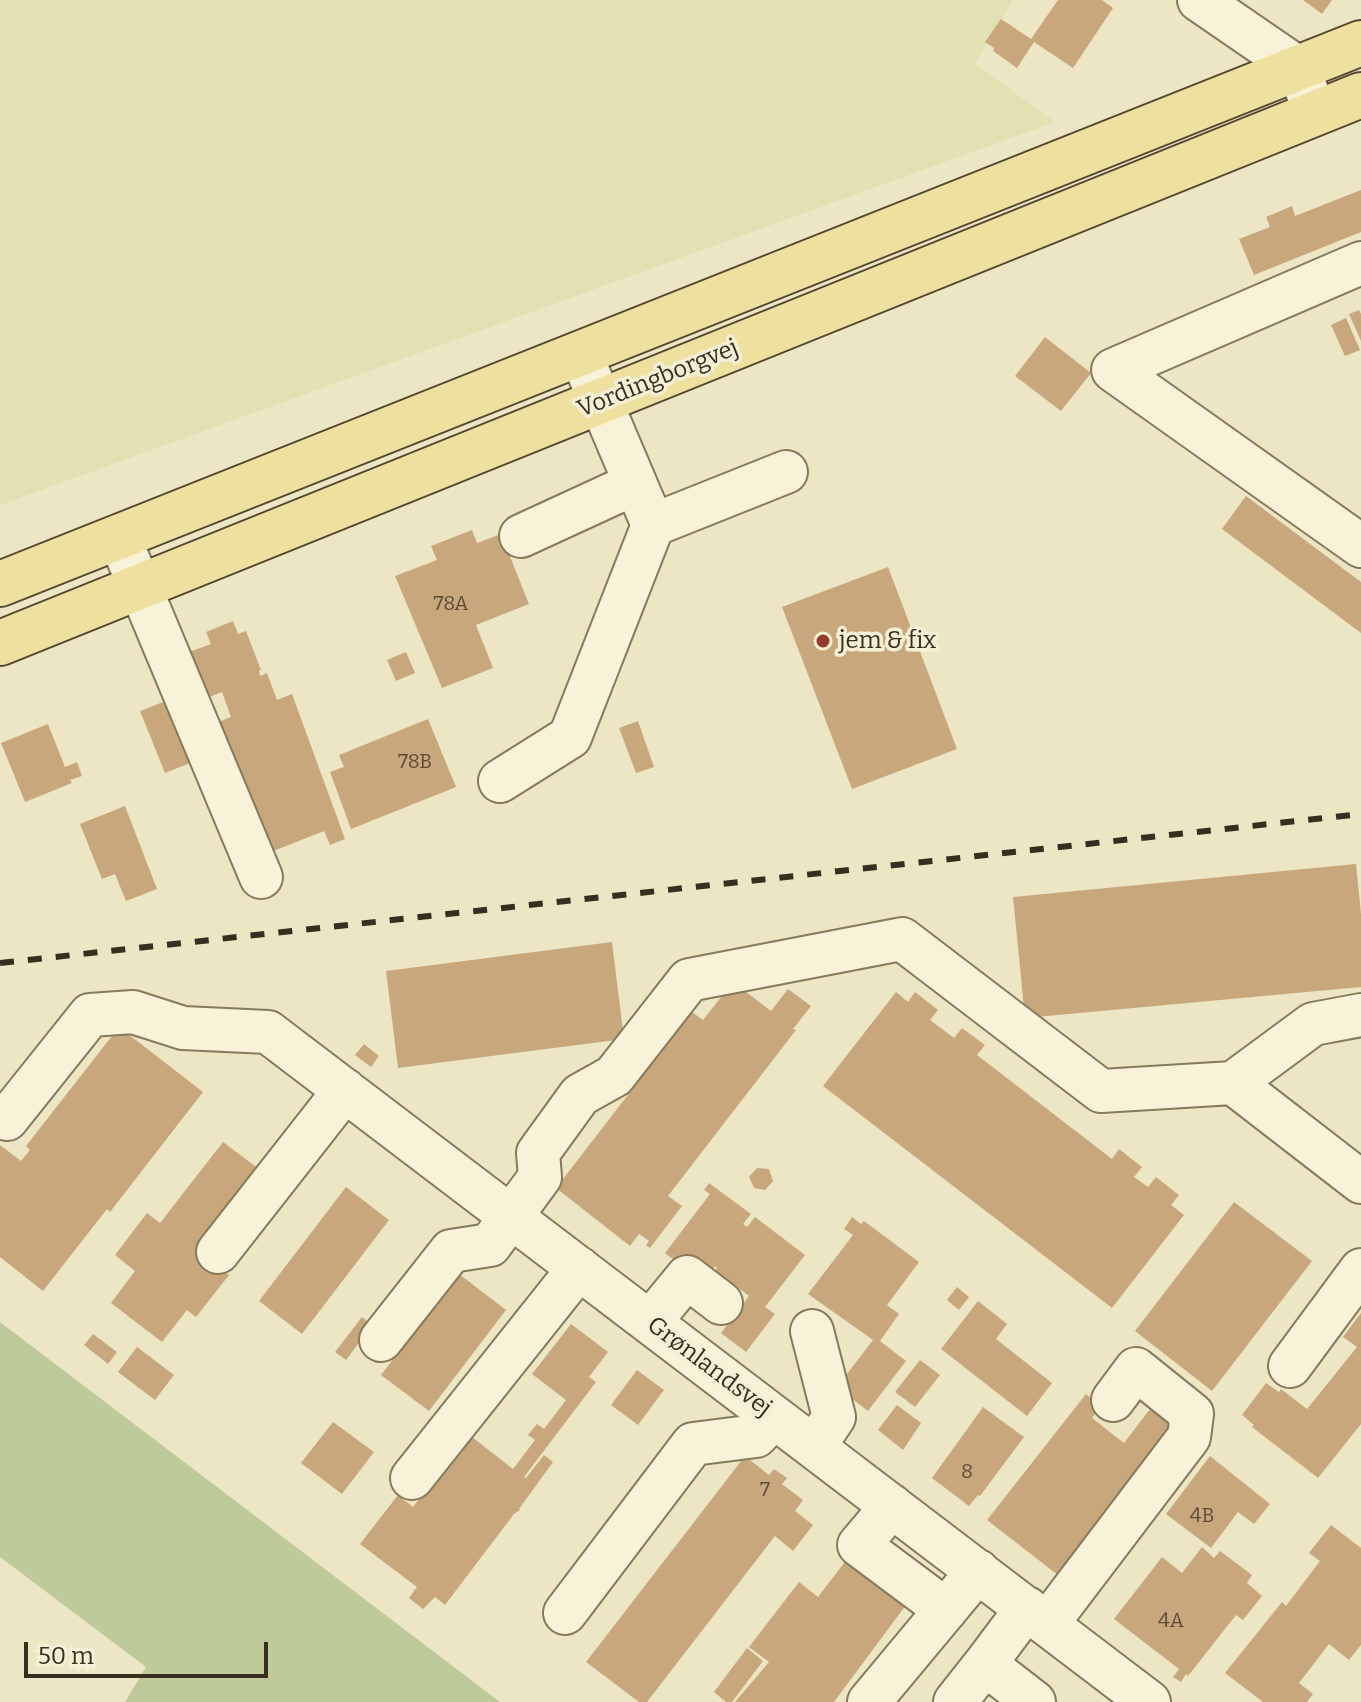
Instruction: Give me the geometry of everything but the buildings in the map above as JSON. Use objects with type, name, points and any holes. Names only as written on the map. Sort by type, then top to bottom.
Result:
[{"type":"main road","points":[[0,584],[1361,43]]},
{"type":"main road","name":"Vordingborgvej","points":[[0,643],[1361,95]]},
{"type":"street","points":[[1199,0],[1298,68],[1315,112]]},
{"type":"street","points":[[1361,263],[1113,370],[1361,546]]},
{"type":"street","points":[[500,781],[570,737],[653,525],[580,353]]},
{"type":"street","points":[[653,525],[786,472]]},
{"type":"street","points":[[521,536],[634,484]]},
{"type":"street","points":[[119,537],[261,877]]},
{"type":"street","points":[[381,1340],[451,1251],[490,1245],[540,1177],[538,1153],[580,1095],[614,1076],[689,980],[902,939],[1101,1091],[1233,1083],[1313,1024],[1361,1015]]},
{"type":"street","name":"Grønlandsvej","points":[[7,1119],[90,1015],[133,1012],[183,1028],[268,1032],[1149,1702]]},
{"type":"street","points":[[1233,1083],[1361,1182]]},
{"type":"street","points":[[218,1252],[345,1090]]},
{"type":"street","points":[[412,1478],[579,1268]]},
{"type":"street","points":[[1290,1366],[1361,1270]]},
{"type":"street","points":[[650,1322],[687,1277],[721,1303]]},
{"type":"street","points":[[812,1331],[834,1417],[814,1447]]},
{"type":"street","points":[[955,1702],[985,1664],[1037,1616],[1189,1437],[1192,1414],[1136,1369],[1113,1400]]},
{"type":"street","points":[[565,1613],[693,1444],[756,1436],[774,1417]]},
{"type":"street","points":[[892,1506],[859,1545],[946,1610]]},
{"type":"street","points":[[869,1702],[978,1571]]},
{"type":"street","points":[[985,1664],[1034,1702]]},
{"type":"green space","points":[[0,0],[1013,0],[975,64],[1055,122],[0,505]]},
{"type":"green space","points":[[0,1322],[500,1702],[125,1702],[146,1667],[0,1557]]},
{"type":"railway","points":[[0,963],[1361,814]]},
{"type":"place","name":"jem & fix","points":[[823,641]]}]
